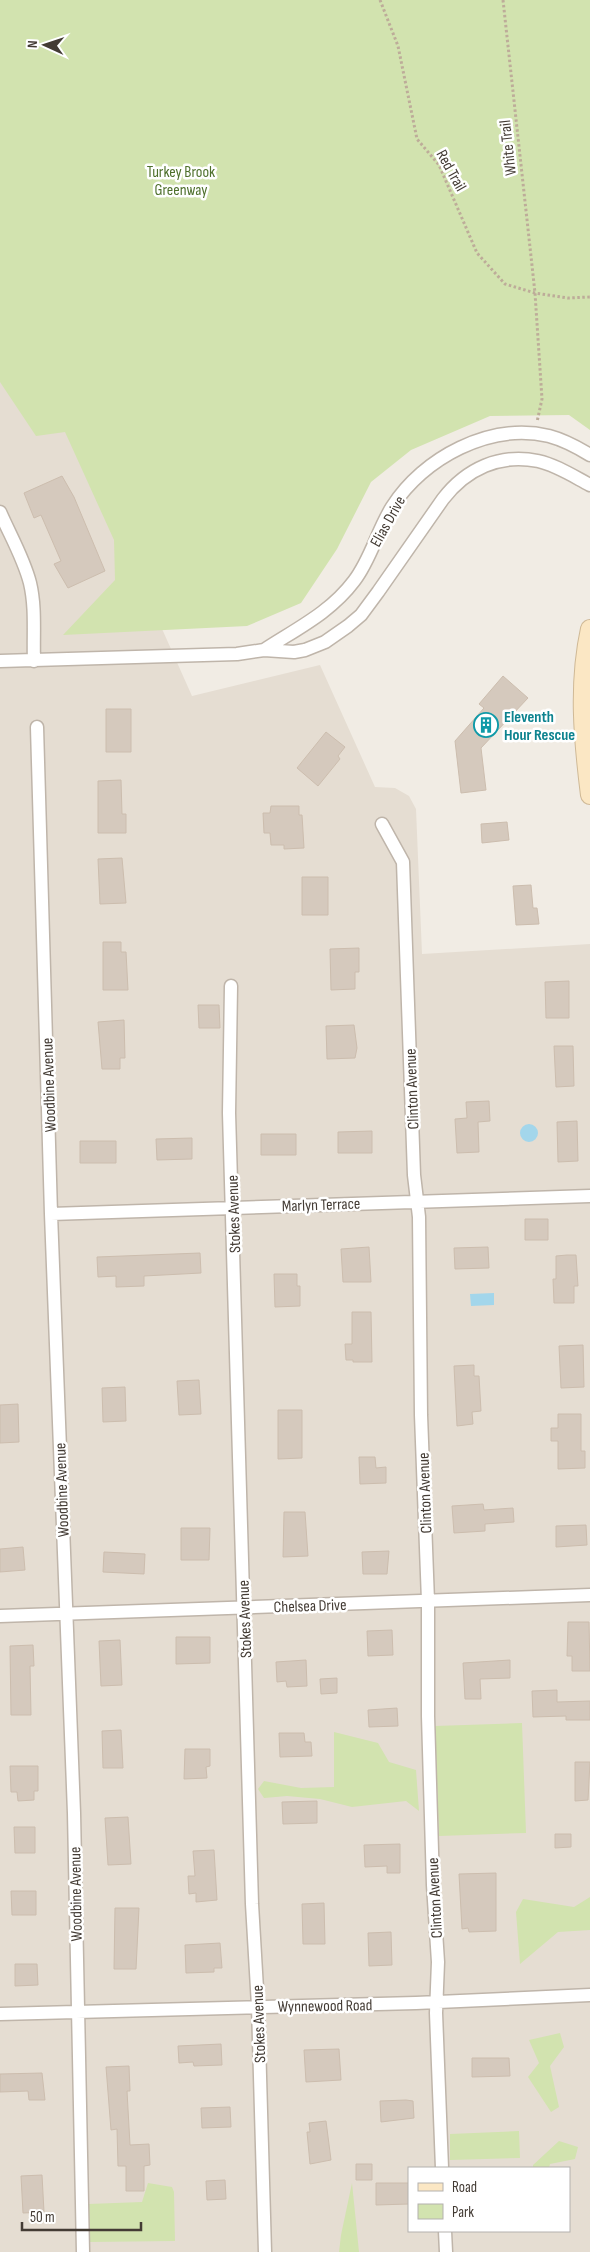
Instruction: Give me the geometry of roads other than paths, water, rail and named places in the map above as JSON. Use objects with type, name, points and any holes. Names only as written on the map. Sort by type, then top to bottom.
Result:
[{"type":"main road","points":[[590,629],[585,658],[582,705],[583,734],[590,795]]},
{"type":"street","name":"Elias Drive","points":[[264,650],[322,614],[346,590],[366,562],[392,508],[409,485],[429,466],[449,453],[483,440],[519,433],[558,438],[590,455]]},
{"type":"street","name":"Elias Drive","points":[[0,661],[236,654],[264,650],[294,652],[305,650],[325,642],[361,614],[373,600],[452,487],[476,468],[510,459],[538,461],[554,466],[590,485]]},
{"type":"street","points":[[0,512],[30,584],[34,616],[34,660]]},
{"type":"street","name":"Woodbine Avenue","points":[[38,727],[51,1214],[74,1813],[83,2252]]},
{"type":"street","name":"Clinton Avenue","points":[[382,824],[403,862],[414,1175],[419,1217],[421,1415],[428,1601],[428,1706],[433,1885],[438,1962],[437,2001],[442,2167]]},
{"type":"street","name":"Stokes Avenue","points":[[231,986],[229,1113],[252,1904],[258,2006],[265,2252]]},
{"type":"street","name":"Marlyn Terrace","points":[[51,1214],[590,1196]]},
{"type":"street","name":"Chelsea Drive","points":[[0,1616],[590,1595]]},
{"type":"street","name":"Wynnewood Road","points":[[0,2014],[437,2001],[590,1994]]},
{"type":"street","points":[[445,2232],[446,2252]]},
{"type":"water","points":[[529,1124],[535,1127],[538,1133],[535,1139],[529,1142],[523,1139],[520,1133],[523,1127]]},
{"type":"water","points":[[494,1293],[494,1305],[471,1306],[470,1294]]},
{"type":"place","name":"Eleventh Hour Rescue","points":[[486,725]]},
{"type":"park label","name":"Turkey Brook Greenway","points":[[181,180]]}]
